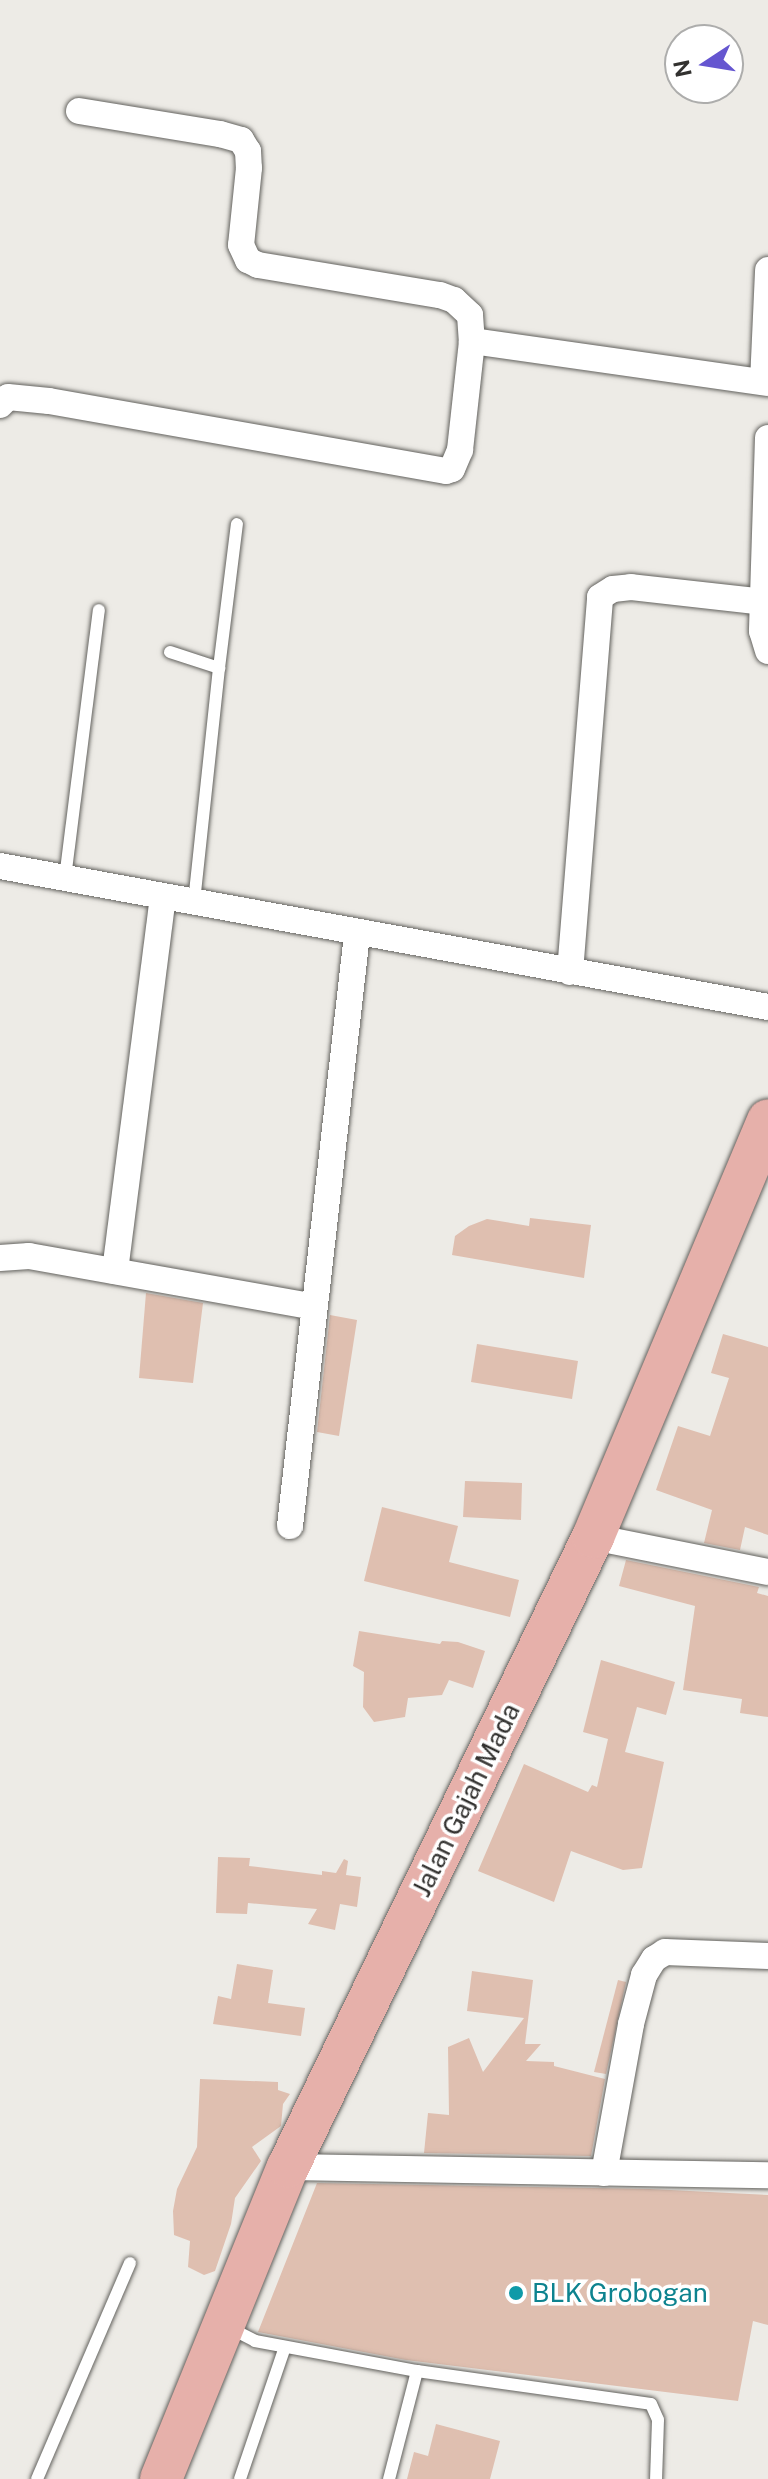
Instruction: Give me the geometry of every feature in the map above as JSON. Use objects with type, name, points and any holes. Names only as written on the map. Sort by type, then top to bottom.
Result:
[{"type":"main road","name":"Jalan Gajah Mada","points":[[161,2479],[288,2167],[593,1537],[768,1120]]},
{"type":"street","points":[[0,405],[8,397],[49,401],[446,471],[452,469],[460,450],[472,341],[470,315],[454,300],[282,271],[248,260],[241,245],[241,222],[248,151],[241,140],[79,111]]},
{"type":"street","points":[[472,341],[766,383],[768,270]]},
{"type":"street","points":[[768,438],[762,631],[768,651]]},
{"type":"street","points":[[570,972],[600,597],[613,589],[631,587],[765,602]]},
{"type":"street","points":[[0,866],[357,934],[768,1007]]},
{"type":"street","points":[[115,1271],[163,897]]},
{"type":"street","points":[[290,1526],[357,934]]},
{"type":"street","points":[[0,1258],[29,1256],[314,1307]]},
{"type":"street","points":[[593,1537],[768,1572]]},
{"type":"street","points":[[604,2173],[631,2024],[644,1975],[654,1959],[665,1952],[768,1956]]},
{"type":"street","points":[[288,2167],[768,2175]]},
{"type":"lane","points":[[194,903],[237,524]]},
{"type":"lane","points":[[65,878],[99,610]]},
{"type":"lane","points":[[170,652],[219,668]]},
{"type":"lane","points":[[37,2479],[130,2263]]},
{"type":"lane","points":[[225,2326],[255,2341],[285,2347],[417,2371],[651,2404],[658,2420],[656,2479]]},
{"type":"lane","points":[[240,2479],[285,2347]]},
{"type":"lane","points":[[389,2479],[417,2371]]},
{"type":"building","points":[[530,1218],[591,1225],[584,1278],[452,1255],[455,1236],[469,1226],[487,1219],[529,1226]]},
{"type":"building","points":[[146,1293],[203,1303],[193,1383],[139,1378]]},
{"type":"building","points":[[330,1315],[357,1320],[339,1436],[317,1432]]},
{"type":"building","points":[[723,1334],[768,1347],[768,1535],[745,1527],[740,1550],[704,1543],[712,1510],[656,1490],[678,1426],[710,1436],[729,1378],[711,1373]]},
{"type":"building","points":[[477,1344],[578,1361],[572,1399],[471,1382]]},
{"type":"building","points":[[465,1481],[522,1483],[521,1520],[463,1517]]},
{"type":"building","points":[[382,1507],[458,1526],[449,1562],[519,1580],[510,1617],[364,1581]]},
{"type":"building","points":[[626,1560],[759,1587],[757,1593],[768,1596],[768,1717],[740,1713],[742,1699],[683,1690],[695,1606],[619,1586]]},
{"type":"building","points":[[359,1631],[440,1644],[442,1641],[458,1642],[485,1651],[473,1688],[449,1680],[442,1695],[408,1698],[405,1717],[374,1722],[363,1707],[364,1672],[353,1666]]},
{"type":"building","points":[[601,1660],[675,1682],[666,1715],[637,1707],[625,1752],[664,1762],[642,1868],[623,1870],[571,1851],[554,1902],[478,1871],[524,1764],[588,1792],[592,1785],[597,1787],[608,1739],[583,1732]]},
{"type":"building","points":[[218,1857],[250,1858],[249,1866],[322,1875],[322,1871],[336,1873],[344,1859],[348,1861],[346,1875],[361,1877],[357,1907],[340,1904],[335,1930],[308,1924],[317,1909],[248,1903],[247,1914],[216,1913]]},
{"type":"building","points":[[237,1964],[273,1970],[268,2003],[305,2008],[301,2036],[213,2024],[218,1996],[231,1999]]},
{"type":"building","points":[[472,1971],[533,1980],[525,2044],[541,2044],[526,2061],[554,2062],[554,2066],[605,2079],[591,2156],[424,2153],[428,2113],[449,2115],[448,2047],[469,2038],[483,2072],[524,2018],[467,2011]]},
{"type":"building","points":[[618,1980],[626,1982],[606,2074],[594,2072]]},
{"type":"building","points":[[200,2079],[278,2082],[278,2090],[290,2094],[283,2104],[281,2126],[252,2147],[261,2161],[235,2198],[231,2224],[215,2271],[204,2275],[188,2267],[190,2241],[174,2235],[173,2211],[177,2189],[197,2147]]},
{"type":"building","name":"BLK Grobogan","points":[[317,2183],[650,2189],[768,2195],[768,2325],[753,2321],[738,2401],[406,2360],[258,2332]]},
{"type":"building","points":[[436,2424],[500,2441],[490,2479],[407,2479],[414,2452],[428,2456]]},
{"type":"place","name":"BLK Grobogan","points":[[516,2293]]}]
